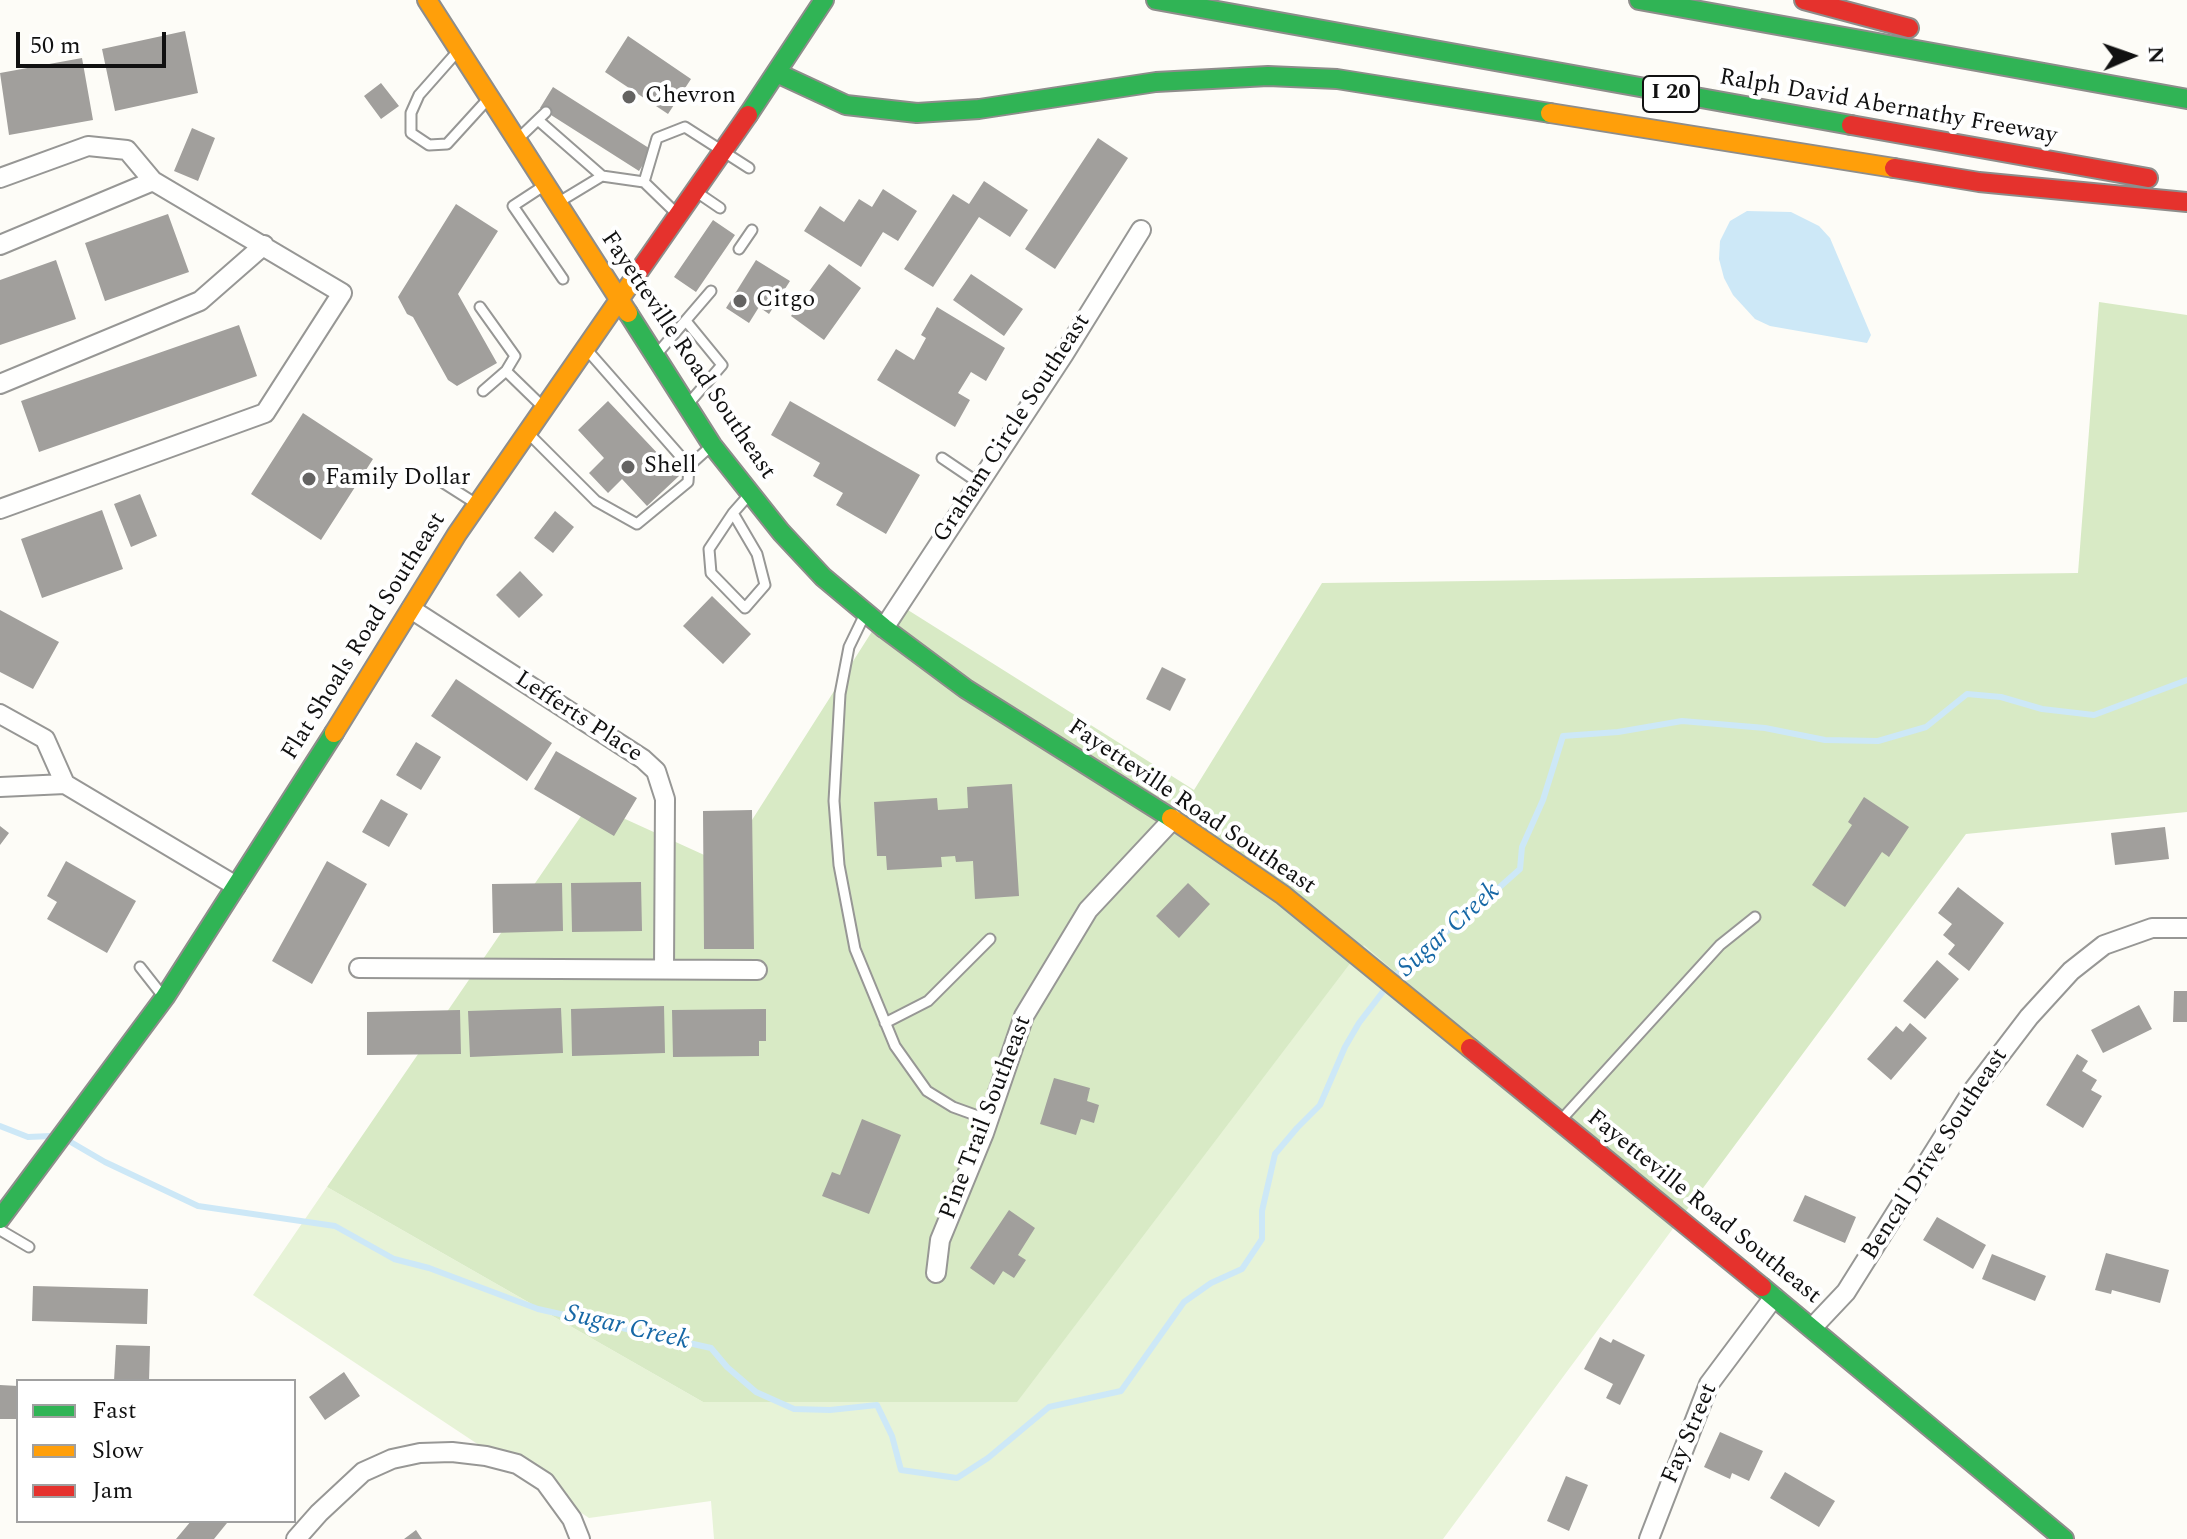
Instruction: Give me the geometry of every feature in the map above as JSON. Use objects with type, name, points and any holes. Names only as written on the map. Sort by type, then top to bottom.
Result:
[{"type":"main road","name":"Fayetteville Road Southeast","points":[[427,0],[712,445],[781,532],[823,577],[884,628],[966,689],[1173,819],[1283,895],[1812,1328],[2064,1539]]},
{"type":"main road","name":"Ralph David Abernathy Freeway","points":[[1156,0],[2187,185]]},
{"type":"main road","points":[[1639,0],[2187,99]]},
{"type":"main road","points":[[1804,0],[2133,89]]},
{"type":"main road","name":"Flat Shoals Road Southeast","points":[[0,1219],[165,997],[478,504],[820,7]]},
{"type":"main road","points":[[777,73],[846,105],[917,113],[979,109],[1156,82],[1268,76],[1337,79],[1979,182],[2187,202]]},
{"type":"street","points":[[0,178],[88,146],[127,150],[153,181],[342,293],[265,413],[0,509]]},
{"type":"street","points":[[0,245],[153,181]]},
{"type":"street","name":"Graham Circle Southeast","points":[[884,628],[1064,354],[1141,230]]},
{"type":"street","points":[[0,384],[200,301],[264,245]]},
{"type":"street","name":"Lefferts Place","points":[[411,609],[643,759],[656,771],[665,799],[664,969]]},
{"type":"street","points":[[0,714],[45,739],[65,784]]},
{"type":"street","points":[[0,787],[65,784],[236,886]]},
{"type":"street","name":"Pine Trail Southeast","points":[[936,1273],[940,1240],[989,1120],[1024,1016],[1088,910],[1173,819]]},
{"type":"street","name":"Bencal Drive Southeast","points":[[1812,1328],[1846,1292],[1971,1093],[2029,1017],[2071,971],[2104,945],[2152,928],[2187,928]]},
{"type":"street","points":[[359,968],[757,970]]},
{"type":"street","name":"Fay Street","points":[[1649,1539],[1709,1384],[1774,1297]]},
{"type":"street","points":[[296,1539],[363,1472],[392,1459],[420,1453],[452,1452],[517,1464],[545,1482],[572,1519],[580,1539]]},
{"type":"lane","points":[[459,49],[419,95],[411,113],[411,133],[429,145],[447,144],[490,97]]},
{"type":"lane","points":[[517,140],[542,116],[602,176],[644,182],[679,215]]},
{"type":"lane","points":[[644,182],[657,138],[685,127],[749,168]]},
{"type":"lane","points":[[557,204],[602,176]]},
{"type":"lane","points":[[545,185],[513,206],[563,279]]},
{"type":"lane","points":[[696,191],[720,208]]},
{"type":"lane","points":[[739,249],[752,230]]},
{"type":"lane","points":[[655,357],[711,291]]},
{"type":"lane","points":[[480,307],[515,356],[506,371],[483,391]]},
{"type":"lane","points":[[686,321],[722,365],[687,406]]},
{"type":"lane","points":[[586,349],[689,466]]},
{"type":"lane","points":[[506,371],[545,408]]},
{"type":"lane","points":[[528,433],[596,501],[637,524],[688,482],[689,466],[712,445]]},
{"type":"lane","points":[[942,458],[979,483]]},
{"type":"lane","points":[[442,482],[478,504]]},
{"type":"lane","points":[[733,513],[757,554],[765,585],[745,608],[711,573],[709,549],[733,513],[750,494]]},
{"type":"lane","points":[[866,613],[849,647],[840,694],[834,801],[839,865],[855,949],[895,1046],[927,1091],[953,1107],[989,1120]]},
{"type":"lane","points":[[1560,1122],[1720,945],[1755,917]]},
{"type":"lane","points":[[885,1023],[928,1001],[990,939]]},
{"type":"lane","points":[[140,967],[165,997]]},
{"type":"lane","points":[[0,1230],[29,1247]]},
{"type":"green space","points":[[2099,302],[2187,315],[2187,812],[1966,834],[1680,1219],[1364,945],[1017,1402],[703,1402],[327,1187],[590,803],[724,864],[892,600],[1194,790],[1322,583],[2078,573]]},
{"type":"green space","points":[[1364,944],[1680,1219],[1443,1539],[714,1539],[711,1501],[589,1518],[253,1295],[327,1187],[703,1402]]},
{"type":"water","points":[[1747,211],[1791,212],[1819,226],[1830,238],[1871,335],[1867,343],[1770,326],[1755,319],[1733,295],[1719,259],[1720,241],[1730,221]]},
{"type":"building","points":[[185,31],[198,93],[115,111],[102,49]]},
{"type":"building","points":[[628,36],[691,79],[668,114],[605,72]]},
{"type":"building","points":[[82,58],[93,120],[9,135],[0,73]]},
{"type":"building","points":[[381,83],[399,106],[381,119],[364,96]]},
{"type":"building","points":[[553,87],[652,150],[639,171],[540,108]]},
{"type":"building","points":[[192,128],[215,138],[198,181],[174,171]]},
{"type":"building","points":[[1098,138],[1128,158],[1055,269],[1025,249]]},
{"type":"building","points":[[984,181],[1028,210],[1010,237],[979,217],[933,287],[904,269],[953,194],[969,204]]},
{"type":"building","points":[[883,189],[917,211],[898,241],[883,232],[861,267],[804,231],[820,206],[844,222],[859,199],[872,207]]},
{"type":"building","points":[[456,204],[498,231],[458,294],[497,363],[457,386],[448,380],[413,317],[407,314],[398,297]]},
{"type":"building","points":[[168,214],[189,272],[105,301],[85,243]]},
{"type":"building","points":[[713,220],[735,235],[696,292],[674,277]]},
{"type":"building","points":[[56,260],[76,319],[0,345],[0,280]]},
{"type":"building","points":[[756,260],[790,281],[769,314],[759,307],[749,323],[726,308]]},
{"type":"building","points":[[829,264],[861,288],[824,340],[791,316]]},
{"type":"building","points":[[971,274],[1023,309],[1004,336],[953,300]]},
{"type":"building","points":[[937,307],[1005,348],[986,381],[971,372],[958,393],[970,400],[955,427],[877,380],[896,349],[914,360],[926,338],[921,335]]},
{"type":"building","points":[[239,325],[257,376],[39,452],[21,401]]},
{"type":"building","points":[[608,401],[679,476],[647,506],[622,479],[608,493],[589,473],[604,458],[578,430]]},
{"type":"building","points":[[790,401],[920,475],[886,534],[836,505],[843,493],[813,476],[820,463],[771,435]]},
{"type":"building","points":[[303,413],[373,459],[321,540],[251,494]]},
{"type":"building","points":[[140,494],[157,536],[131,547],[114,504]]},
{"type":"building","points":[[102,510],[123,569],[42,598],[21,539]]},
{"type":"building","points":[[555,511],[574,527],[553,553],[534,538]]},
{"type":"building","points":[[520,571],[543,595],[519,618],[496,595]]},
{"type":"building","points":[[712,596],[751,634],[723,664],[683,626]]},
{"type":"building","points":[[0,610],[59,642],[33,689],[0,672]]},
{"type":"building","points":[[1162,667],[1186,679],[1170,711],[1146,699]]},
{"type":"building","points":[[456,679],[552,743],[527,781],[431,716]]},
{"type":"building","points":[[416,742],[441,757],[421,790],[396,775]]},
{"type":"building","points":[[556,751],[637,798],[614,836],[534,789]]},
{"type":"building","points":[[1012,784],[1019,896],[975,899],[973,861],[956,862],[955,856],[941,857],[942,867],[887,870],[886,856],[877,856],[874,802],[937,798],[938,810],[968,808],[967,787]]},
{"type":"building","points":[[1864,797],[1909,827],[1889,857],[1882,852],[1845,907],[1812,885],[1852,825],[1848,822]]},
{"type":"building","points":[[381,799],[408,814],[389,847],[362,832]]},
{"type":"building","points":[[752,810],[754,949],[704,949],[703,811]]},
{"type":"building","points":[[0,826],[9,833],[0,845]]},
{"type":"building","points":[[2165,827],[2169,859],[2115,865],[2111,833]]},
{"type":"building","points":[[66,861],[136,901],[107,953],[47,919],[57,902],[47,896]]},
{"type":"building","points":[[327,861],[367,884],[312,984],[272,961]]},
{"type":"building","points":[[641,882],[642,931],[572,932],[571,883]]},
{"type":"building","points":[[562,883],[563,931],[493,933],[492,884]]},
{"type":"building","points":[[1188,883],[1210,904],[1179,938],[1156,916]]},
{"type":"building","points":[[1958,887],[2004,923],[1969,971],[1948,954],[1955,945],[1943,935],[1952,924],[1938,913]]},
{"type":"building","points":[[1937,960],[1959,979],[1925,1019],[1903,1001]]},
{"type":"building","points":[[2174,991],[2187,991],[2187,1022],[2173,1022]]},
{"type":"building","points":[[2139,1005],[2152,1029],[2103,1053],[2091,1030]]},
{"type":"building","points":[[664,1006],[665,1053],[572,1056],[571,1009]]},
{"type":"building","points":[[561,1008],[563,1053],[470,1057],[468,1011]]},
{"type":"building","points":[[766,1009],[766,1041],[759,1041],[759,1056],[673,1057],[672,1010]]},
{"type":"building","points":[[460,1010],[461,1054],[367,1055],[367,1012]]},
{"type":"building","points":[[1910,1023],[1927,1038],[1891,1080],[1867,1059],[1896,1026],[1903,1032]]},
{"type":"building","points":[[2077,1054],[2088,1061],[2082,1071],[2097,1080],[2091,1090],[2102,1096],[2083,1128],[2046,1105]]},
{"type":"building","points":[[1054,1078],[1090,1088],[1087,1101],[1099,1105],[1094,1123],[1081,1119],[1076,1135],[1040,1124]]},
{"type":"building","points":[[862,1119],[901,1135],[869,1214],[822,1196],[832,1172],[840,1175]]},
{"type":"building","points":[[1805,1195],[1856,1217],[1845,1243],[1793,1221]]},
{"type":"building","points":[[1009,1210],[1035,1228],[1018,1255],[1026,1260],[1014,1278],[1003,1271],[994,1285],[970,1268]]},
{"type":"building","points":[[1937,1217],[1986,1245],[1973,1269],[1923,1240]]},
{"type":"building","points":[[2106,1253],[2169,1270],[2160,1303],[2112,1290],[2111,1294],[2095,1290]]},
{"type":"building","points":[[1992,1254],[2046,1276],[2035,1301],[1982,1279]]},
{"type":"building","points":[[33,1286],[148,1289],[147,1324],[32,1321]]},
{"type":"building","points":[[1600,1337],[1611,1343],[1613,1339],[1645,1355],[1620,1405],[1606,1398],[1613,1384],[1584,1369]]},
{"type":"building","points":[[116,1345],[150,1346],[149,1379],[114,1379]]},
{"type":"building","points":[[344,1372],[360,1396],[325,1420],[309,1397]]},
{"type":"building","points":[[0,1385],[16,1386],[16,1419],[0,1419]]},
{"type":"building","points":[[1720,1432],[1763,1451],[1749,1481],[1732,1473],[1730,1479],[1704,1467]]},
{"type":"building","points":[[1785,1472],[1835,1501],[1819,1527],[1770,1498]]},
{"type":"building","points":[[1566,1476],[1588,1485],[1569,1531],[1547,1521]]},
{"type":"building","points":[[189,1523],[227,1523],[214,1539],[176,1539]]},
{"type":"building","points":[[416,1530],[422,1539],[404,1539]]},
{"type":"waterway","name":"Sugar Creek","points":[[1394,977],[1520,869],[1522,847],[1543,800],[1563,736],[1618,732],[1682,721],[1765,728],[1825,740],[1878,741],[1926,727],[1967,694],[2001,697],[2042,709],[2094,715],[2187,680]]},
{"type":"waterway","name":"Sugar Creek","points":[[69,1141],[105,1162],[198,1206],[335,1226],[394,1259],[429,1268],[538,1309],[711,1348],[756,1392],[794,1409],[830,1410],[877,1405],[892,1436],[901,1470],[957,1478],[988,1458],[1049,1407],[1121,1391],[1184,1302],[1211,1283],[1242,1269],[1262,1239],[1262,1211],[1275,1154],[1320,1105],[1345,1047],[1385,989]]},
{"type":"waterway","name":"Sugar Creek","points":[[0,1126],[28,1137],[51,1136]]},
{"type":"traffic: fast","points":[[748,115],[824,0]]},
{"type":"traffic: fast","points":[[1156,0],[1851,125]]},
{"type":"traffic: fast","points":[[1639,0],[2187,99]]},
{"type":"traffic: fast","points":[[777,73],[846,105],[917,113],[979,109],[1156,82],[1268,76],[1337,79],[1550,113]]},
{"type":"traffic: fast","points":[[628,313],[712,445],[781,532],[823,577],[884,628],[966,689],[1171,818]]},
{"type":"traffic: fast","points":[[0,1219],[165,997],[334,733]]},
{"type":"traffic: fast","points":[[1762,1287],[2064,1539]]},
{"type":"traffic: slow","points":[[427,0],[628,313]]},
{"type":"traffic: slow","points":[[1550,113],[1894,168]]},
{"type":"traffic: slow","points":[[334,733],[457,534],[637,274]]},
{"type":"traffic: slow","points":[[1171,818],[1283,895],[1470,1048]]},
{"type":"traffic: jam","points":[[1804,0],[1909,28]]},
{"type":"traffic: jam","points":[[637,274],[748,115]]},
{"type":"traffic: jam","points":[[1851,125],[2148,178]]},
{"type":"traffic: jam","points":[[1894,168],[1979,182],[2187,202]]},
{"type":"traffic: jam","points":[[1470,1048],[1762,1287]]},
{"type":"place","name":"Chevron","points":[[629,97]]},
{"type":"place","name":"Citgo","points":[[740,301]]},
{"type":"place","name":"Shell","points":[[628,467]]},
{"type":"place","name":"Family Dollar","points":[[309,479]]}]
